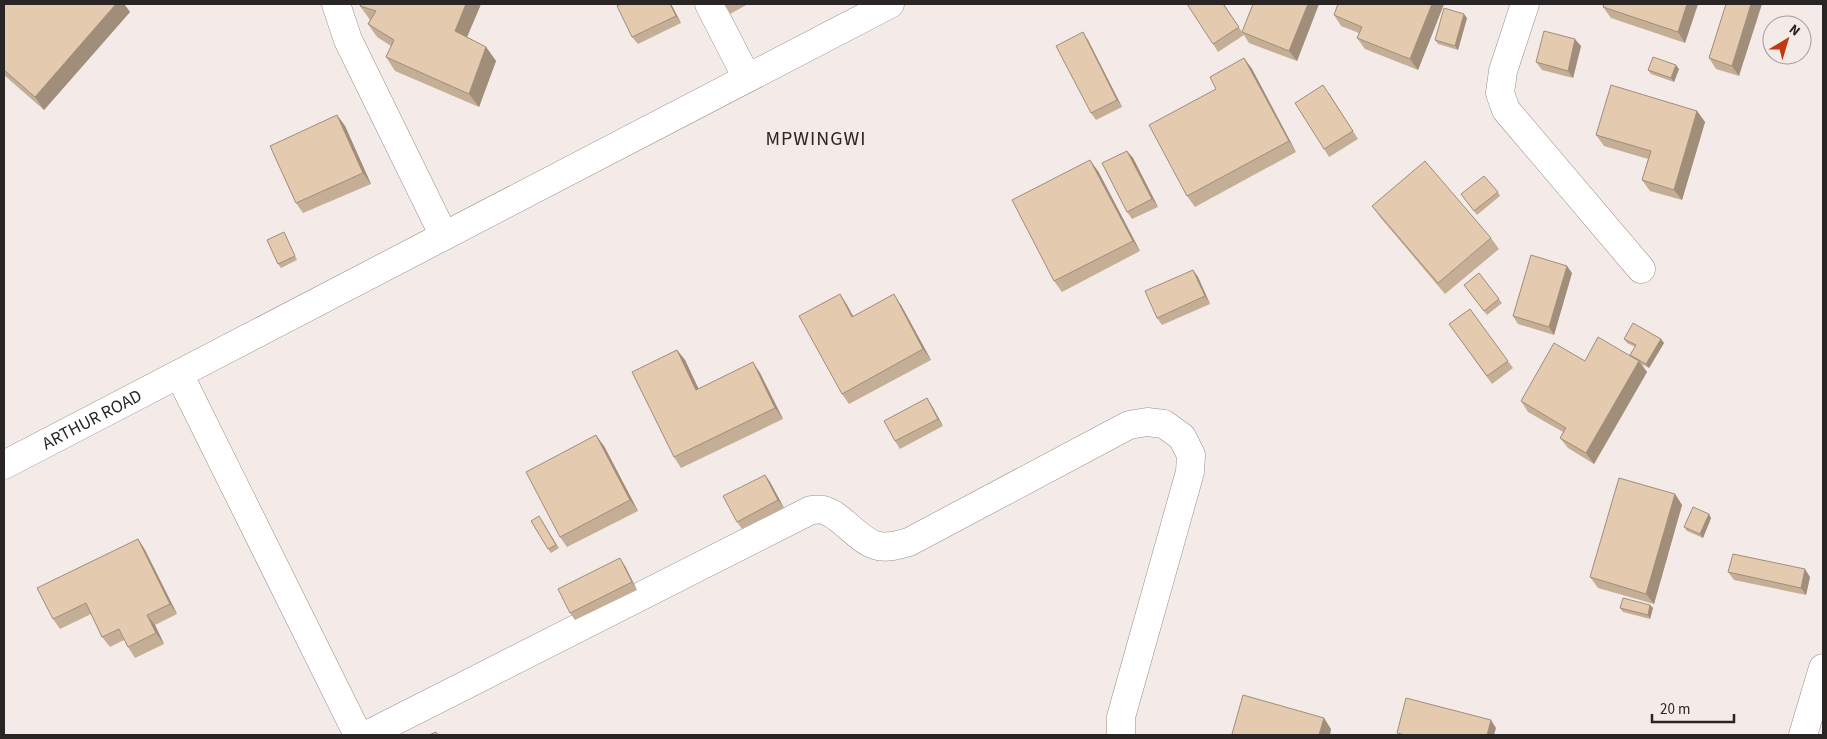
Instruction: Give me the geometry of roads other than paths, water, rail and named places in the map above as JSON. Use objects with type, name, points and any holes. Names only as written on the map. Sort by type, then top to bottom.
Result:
[{"type":"street","points":[[336,4],[348,40],[444,236]]},
{"type":"street","points":[[709,4],[746,78]]},
{"type":"street","name":"ARTHUR ROAD","points":[[4,465],[890,4]]},
{"type":"street","points":[[1525,4],[1503,72],[1500,93],[1506,110],[1641,269]]},
{"type":"street","points":[[179,374],[358,735]]},
{"type":"street","points":[[367,735],[811,510],[823,510],[832,514],[862,538],[876,546],[888,547],[910,542],[1129,426],[1147,422],[1164,424],[1182,437],[1191,455],[1190,472],[1121,716],[1121,735]]},
{"type":"street","points":[[1803,735],[1823,668]]},
{"type":"district","name":"MPWINGWI","points":[[816,139]]}]
